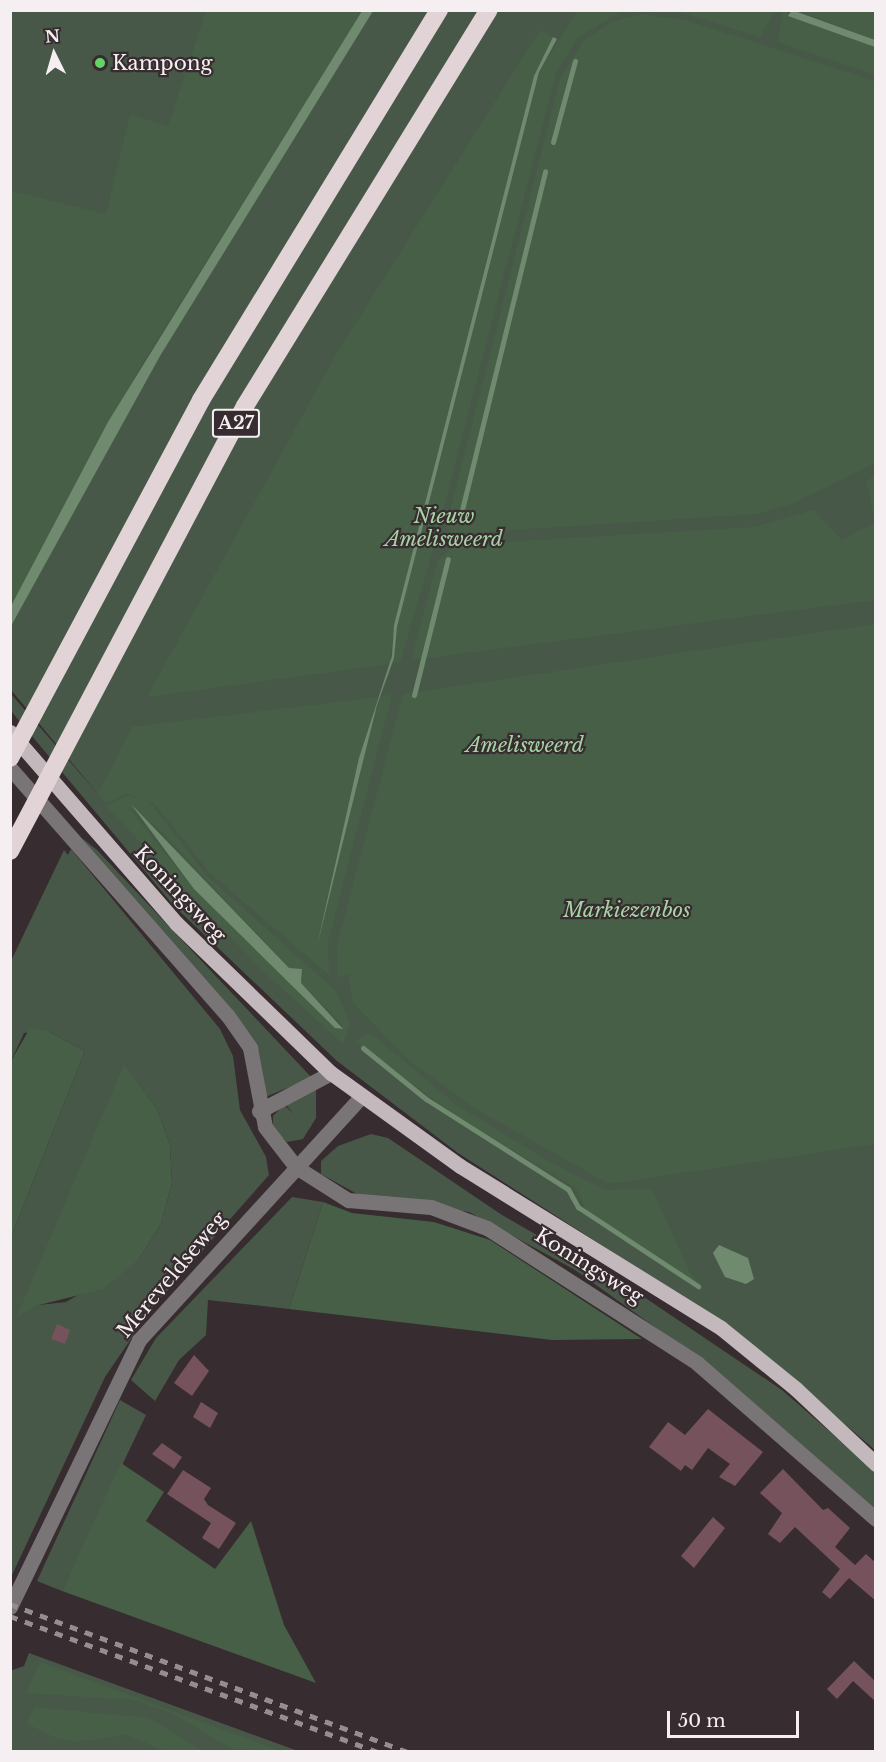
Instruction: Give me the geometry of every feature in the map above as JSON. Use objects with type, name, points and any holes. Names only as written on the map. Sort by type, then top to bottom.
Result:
[{"type":"highway","name":"A27","points":[[10,758],[201,400],[439,10]]},
{"type":"highway","name":"A27","points":[[10,851],[108,656],[245,406],[489,10]]},
{"type":"main road","name":"Koningsweg","points":[[10,732],[84,821],[176,924],[331,1073],[361,1097],[721,1328],[796,1389],[876,1464]]},
{"type":"street","name":"Koningsweg","points":[[10,768],[228,1016],[250,1048],[259,1111],[296,1167],[348,1200],[431,1207],[487,1228],[697,1363],[876,1519]]},
{"type":"street","points":[[259,1111],[331,1073]]},
{"type":"street","name":"Mereveldseweg","points":[[10,1607],[139,1340],[361,1097]]},
{"type":"green space","name":"Amelisweerd","points":[[10,11],[875,11],[875,1450],[790,1377],[645,1273],[458,1153],[337,1061],[174,906],[11,711],[11,694],[98,794],[11,690]]},
{"type":"green space","points":[[206,11],[362,11],[139,369],[11,606],[11,191],[106,214],[130,115],[168,126]]},
{"type":"green space","points":[[577,11],[622,11],[577,38],[556,73],[433,550],[400,663],[393,664],[397,627],[539,72]]},
{"type":"green space","points":[[677,11],[775,11],[760,37]]},
{"type":"green space","points":[[783,11],[875,47],[875,75],[778,42]]},
{"type":"green space","points":[[798,11],[875,11],[875,40],[852,31]]},
{"type":"green space","points":[[641,14],[685,20],[875,81],[875,463],[794,503],[758,514],[452,534],[446,527],[560,79],[583,41],[611,22]]},
{"type":"green space","points":[[540,30],[553,37],[534,76],[394,625],[390,664],[147,697],[337,353]]},
{"type":"green space","points":[[875,476],[875,522],[866,481]]},
{"type":"green space","points":[[813,510],[842,540],[875,522],[875,600],[411,660],[438,559],[455,545],[754,527]]},
{"type":"green space","name":"Markiezenbos","points":[[875,624],[875,1144],[609,1184],[476,1109],[410,1061],[353,1003],[348,974],[338,978],[337,945],[403,694]]},
{"type":"green space","points":[[392,695],[328,942],[329,975],[209,872],[155,804],[126,793],[106,803],[98,794],[132,727],[378,697],[317,946],[377,705],[380,696]]},
{"type":"green space","points":[[126,796],[143,798],[153,806],[207,876],[336,991],[350,1023],[343,1044],[262,970],[106,806]],"holes":[[[127,806],[157,827],[289,968],[303,970],[301,983],[342,1024],[338,1030],[194,889]]]},
{"type":"green space","points":[[82,838],[97,850],[312,1078],[265,1097],[256,1060]]},
{"type":"green space","points":[[71,849],[220,1029],[233,1056],[240,1110],[266,1157],[269,1175],[152,1308],[105,1377],[11,1577],[11,1237],[85,1051],[48,1031],[24,1033],[11,1061],[11,961],[64,850],[68,855]],"holes":[[[124,1065],[157,1109],[170,1144],[172,1183],[161,1224],[139,1259],[66,1302],[39,1305],[17,1317]]]},
{"type":"green space","points":[[30,1028],[48,1031],[85,1051],[11,1237],[11,1061]]},
{"type":"green space","points":[[365,1035],[373,1035],[455,1104],[548,1161],[605,1190],[652,1189],[690,1273],[704,1291],[586,1209],[576,1188],[460,1119],[355,1041]]},
{"type":"green space","points":[[124,1064],[157,1109],[170,1144],[172,1183],[161,1224],[139,1259],[103,1289],[39,1305],[16,1318]]},
{"type":"green space","points":[[316,1088],[316,1118],[303,1139],[287,1142],[273,1128],[273,1116],[284,1105],[294,1114],[285,1104]]},
{"type":"green space","points":[[371,1134],[388,1138],[502,1215],[638,1293],[782,1390],[875,1471],[875,1511],[680,1345],[575,1270],[469,1212],[359,1195],[321,1174],[321,1161],[338,1146]]},
{"type":"green space","points":[[292,1197],[323,1202],[289,1309],[208,1300],[206,1335],[179,1360],[155,1401],[131,1380],[156,1338]]},
{"type":"green space","points":[[323,1202],[352,1213],[434,1222],[490,1240],[642,1339],[552,1340],[289,1309]]},
{"type":"green space","points":[[120,1400],[146,1415],[62,1591],[37,1581]]},
{"type":"green space","points":[[121,1463],[164,1492],[146,1521],[215,1569],[251,1521],[284,1625],[316,1683],[62,1591]]},
{"type":"green space","points":[[29,1653],[298,1751],[11,1751],[10,1671],[24,1666]]},
{"type":"green space","points":[[40,1662],[280,1751],[232,1749],[174,1714],[135,1700],[26,1693]]},
{"type":"green space","points":[[35,1707],[149,1718],[203,1751],[165,1751],[128,1735],[74,1742],[54,1737],[26,1723]]},
{"type":"shaded area","points":[[792,10],[875,40],[875,47],[788,16]]},
{"type":"shaded area","points":[[362,11],[373,11],[160,356],[11,626],[11,606],[108,422]]},
{"type":"shaded area","points":[[553,37],[557,39],[539,72],[397,627],[394,658],[377,705],[317,946],[359,758],[392,656],[394,625],[534,76]]},
{"type":"shaded area","points":[[131,804],[289,968],[302,969],[301,983],[343,1029],[335,1028],[194,889]]},
{"type":"shaded area","points":[[719,1245],[748,1258],[754,1279],[746,1284],[725,1277],[713,1253]]},
{"type":"building","points":[[57,1324],[70,1330],[65,1344],[51,1339]]},
{"type":"building","points":[[194,1355],[209,1371],[192,1396],[174,1383]]},
{"type":"building","points":[[201,1402],[218,1413],[210,1428],[193,1417]]},
{"type":"building","points":[[708,1409],[763,1452],[735,1486],[719,1477],[730,1464],[708,1448],[692,1470],[685,1465],[681,1471],[649,1447],[668,1422],[685,1435]]},
{"type":"building","points":[[162,1443],[182,1457],[174,1469],[152,1454]]},
{"type":"building","points":[[783,1469],[823,1510],[828,1508],[850,1528],[835,1547],[855,1565],[866,1554],[876,1563],[876,1601],[849,1578],[830,1599],[822,1592],[840,1569],[795,1527],[780,1543],[768,1534],[782,1513],[760,1493]]},
{"type":"building","points":[[183,1470],[211,1488],[204,1499],[208,1505],[236,1523],[219,1549],[202,1538],[211,1523],[167,1494]]},
{"type":"building","points":[[713,1517],[725,1528],[694,1568],[681,1556]]},
{"type":"building","points":[[854,1661],[876,1682],[876,1702],[853,1681],[837,1699],[827,1689]]},
{"type":"waterway","points":[[553,142],[575,61]]},
{"type":"waterway","points":[[460,518],[545,171]]},
{"type":"waterway","points":[[414,695],[448,559]]},
{"type":"waterway","points":[[363,1048],[426,1099],[568,1189],[578,1207],[698,1286]]},
{"type":"railway","points":[[10,1604],[409,1752]]},
{"type":"railway","points":[[10,1616],[377,1752]]},
{"type":"place","name":"Kampong","points":[[100,63]]},
{"type":"park label","name":"Nieuw Amelisweerd","points":[[444,528]]}]
